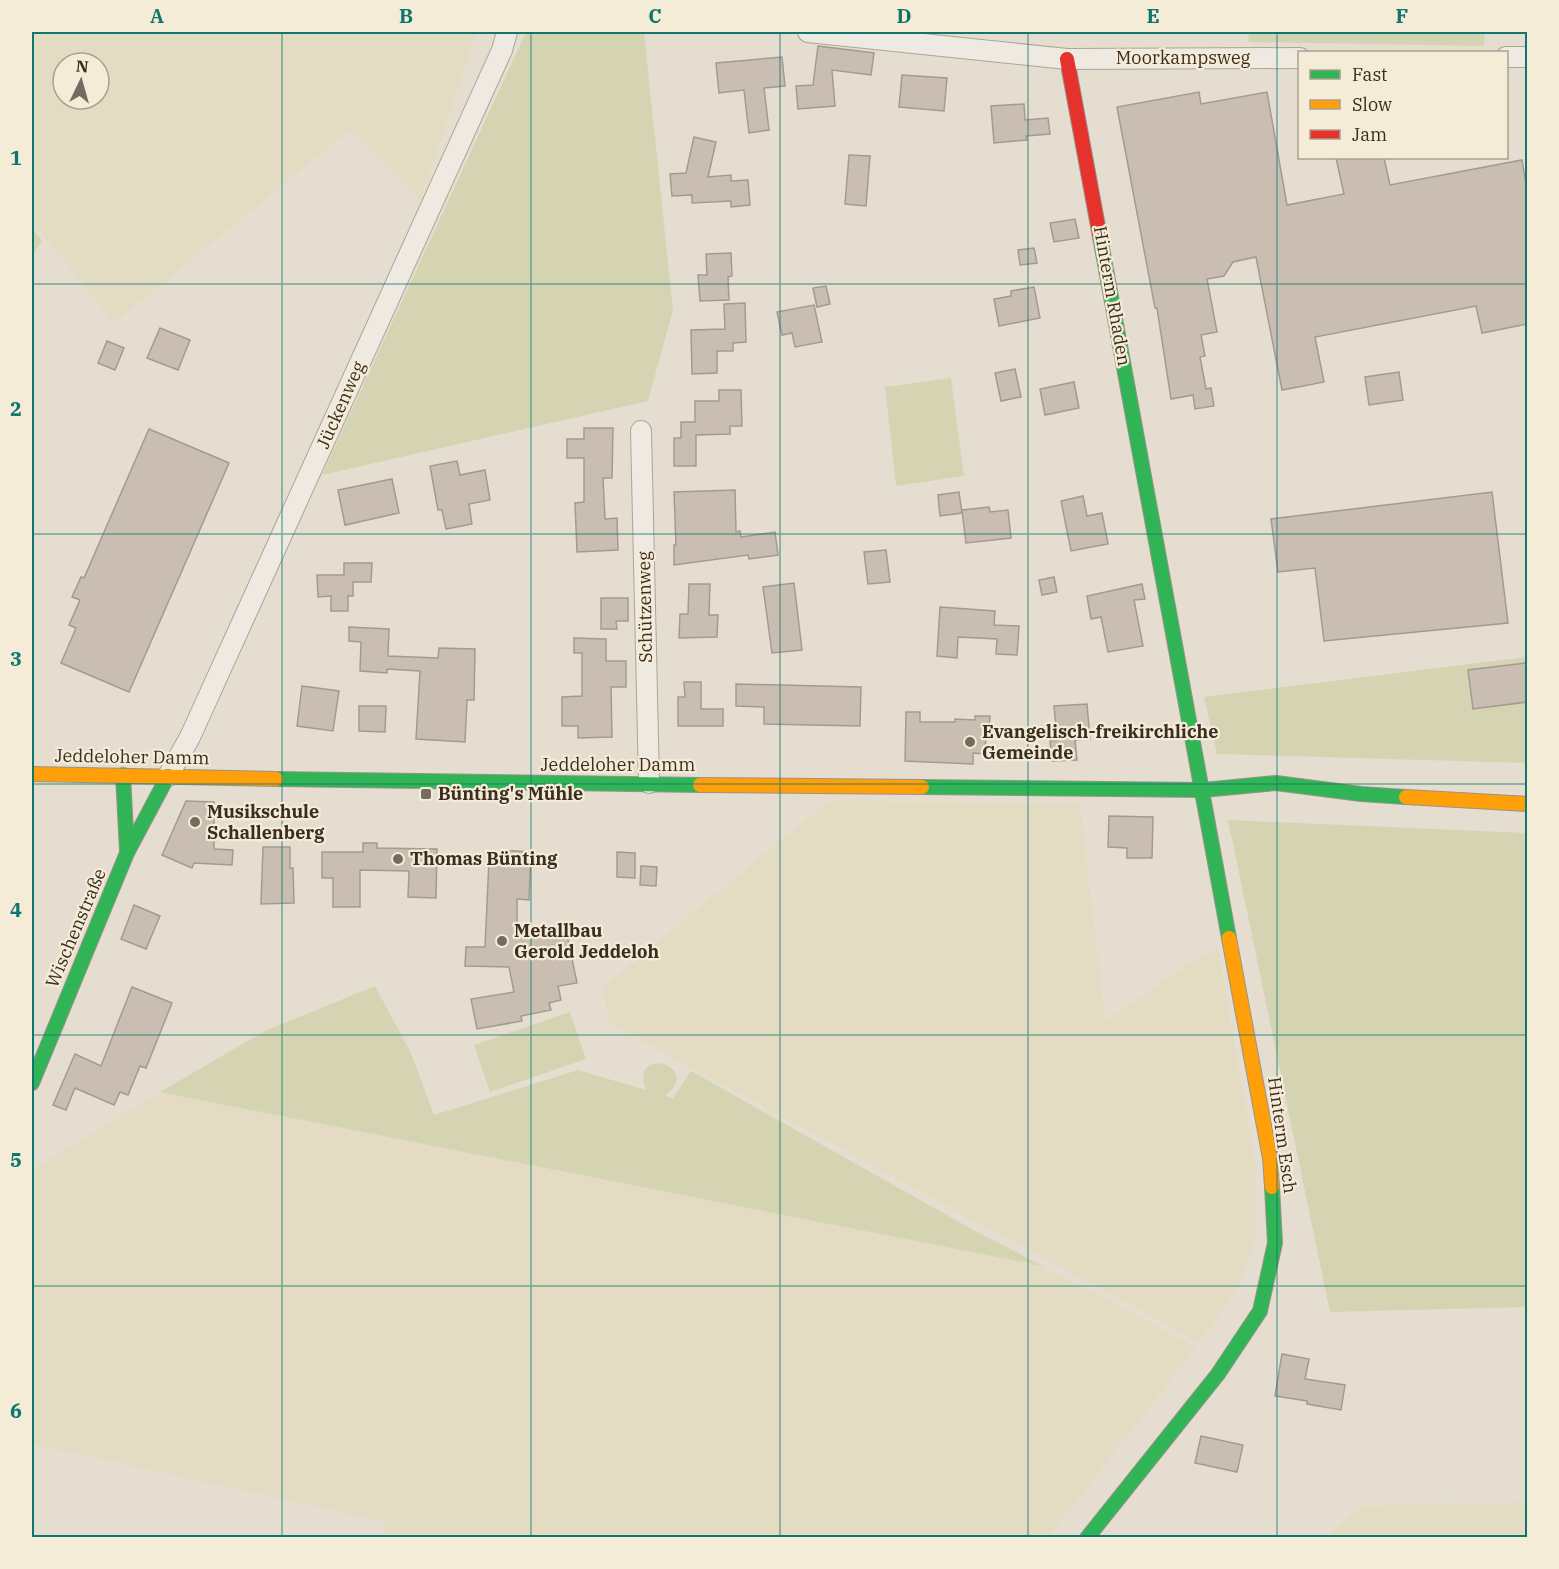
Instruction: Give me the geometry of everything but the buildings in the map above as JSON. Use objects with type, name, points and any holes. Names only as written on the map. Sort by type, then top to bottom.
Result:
[{"type":"street","name":"Jückenweg","points":[[168,776],[190,737],[260,585],[502,50],[507,32]]},
{"type":"street","points":[[808,32],[1067,59]]},
{"type":"street","points":[[1508,57],[1527,57]]},
{"type":"street","name":"Moorkampsweg","points":[[1067,59],[1298,58]]},
{"type":"street","name":"Hinterm Rhaden","points":[[1067,59],[1203,790]]},
{"type":"street","name":"Schützenweg","points":[[640,431],[649,783]]},
{"type":"street","name":"Jeddeloher Damm","points":[[32,774],[1203,790],[1276,783],[1361,794],[1527,804]]},
{"type":"street","name":"Wischenstraße","points":[[123,775],[127,854]]},
{"type":"street","name":"Wischenstraße","points":[[32,1083],[127,854],[168,776]]},
{"type":"street","name":"Jeddeloher Damm","points":[[1203,790],[1265,798]]},
{"type":"street","name":"Hinterm Esch","points":[[1087,1538],[1218,1374],[1260,1311],[1275,1243],[1270,1158],[1203,790]]},
{"type":"street","name":"Jeddeloher Damm","points":[[1286,798],[1361,794]]},
{"type":"shaded area","points":[[32,32],[477,32],[420,201],[350,130],[114,323],[32,221]]},
{"type":"shaded area","points":[[828,801],[1080,803],[1105,1021],[1184,967],[1218,948],[1255,1163],[1256,1240],[1235,1293],[1199,1342],[609,1023],[603,987]]},
{"type":"shaded area","points":[[160,1092],[1043,1266],[1196,1347],[1049,1537],[385,1537],[385,1522],[32,1444],[32,1169]]},
{"type":"shaded area","points":[[1527,1502],[1527,1537],[1327,1537],[1361,1506]]},
{"type":"green space","points":[[526,32],[644,32],[673,310],[648,401],[322,475]]},
{"type":"green space","points":[[1248,32],[1485,32],[1484,46],[1249,42]]},
{"type":"green space","points":[[32,228],[42,241],[32,256]]},
{"type":"green space","points":[[951,378],[964,476],[896,486],[885,387]]},
{"type":"green space","points":[[1527,657],[1527,763],[1217,754],[1204,697]]},
{"type":"green space","points":[[1228,820],[1527,833],[1527,1307],[1330,1312]]},
{"type":"green space","points":[[375,986],[411,1053],[434,1115],[578,1070],[646,1090],[643,1076],[647,1067],[664,1064],[672,1068],[676,1076],[675,1085],[665,1096],[673,1098],[691,1071],[977,1232],[1043,1266],[160,1092],[267,1030]]},
{"type":"green space","points":[[570,1012],[586,1059],[490,1092],[474,1045]]},
{"type":"traffic: fast","points":[[1100,237],[1229,938]]},
{"type":"traffic: fast","points":[[123,775],[127,851]]},
{"type":"traffic: fast","points":[[32,1083],[127,853],[168,776]]},
{"type":"traffic: fast","points":[[276,779],[700,785]]},
{"type":"traffic: fast","points":[[922,787],[1203,790],[1276,783],[1361,794],[1406,797]]},
{"type":"traffic: fast","points":[[1087,1538],[1218,1374],[1260,1311],[1275,1243],[1272,1187]]},
{"type":"traffic: slow","points":[[32,774],[276,779]]},
{"type":"traffic: slow","points":[[700,785],[922,787]]},
{"type":"traffic: slow","points":[[1406,797],[1528,804]]},
{"type":"traffic: slow","points":[[1229,938],[1270,1158],[1272,1187]]},
{"type":"traffic: jam","points":[[1067,59],[1100,237]]},
{"type":"place","name":"Evangelisch-freikirchliche Gemeinde","points":[[970,742]]},
{"type":"place","name":"Bünting's Mühle","points":[[426,794]]},
{"type":"place","name":"Musikschule Schallenberg","points":[[195,822]]},
{"type":"place","name":"Thomas Bünting","points":[[398,859]]},
{"type":"place","name":"Metallbau Gerold Jeddeloh","points":[[502,941]]}]
